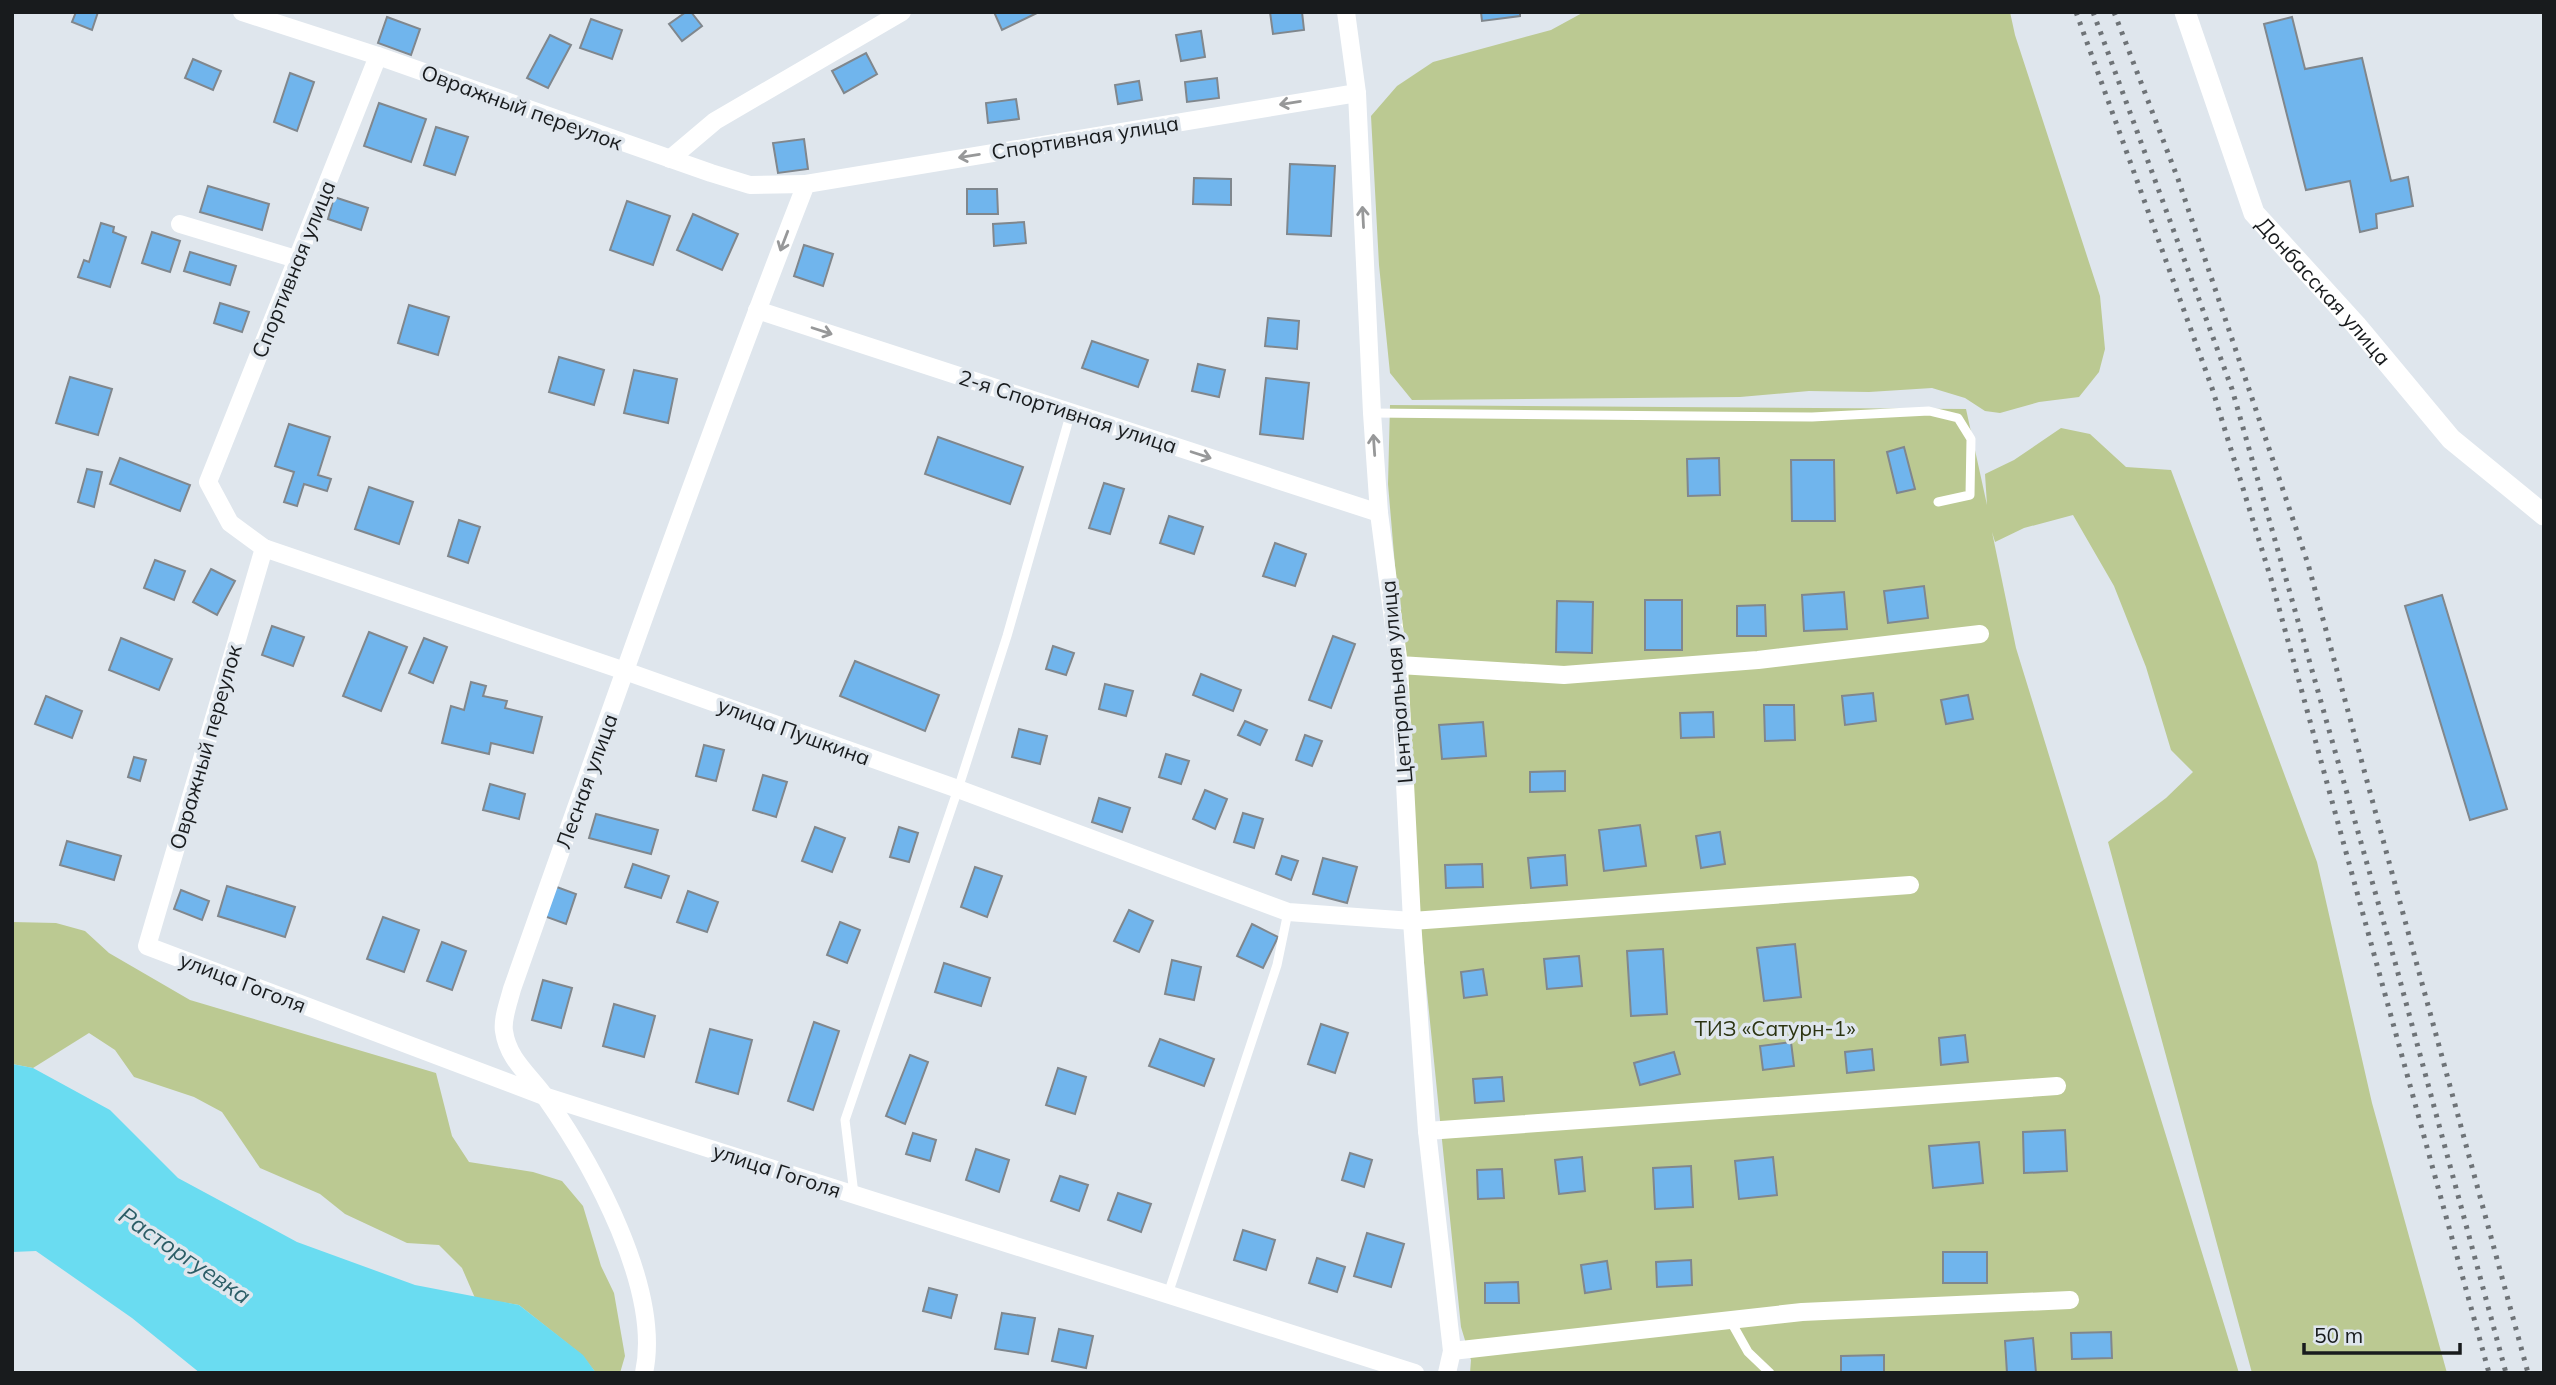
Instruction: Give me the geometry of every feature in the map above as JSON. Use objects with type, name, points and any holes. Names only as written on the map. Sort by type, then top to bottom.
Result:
[{"type":"street","name":"Овражный переулок","points":[[242,12],[378,56],[750,185],[809,183]]},
{"type":"street","points":[[670,159],[715,121],[902,12]]},
{"type":"street","name":"Центральная улица","points":[[1346,12],[1357,93],[1379,513],[1399,665],[1412,921],[1427,1131],[1452,1351]]},
{"type":"street","name":"Донбасская улица","points":[[2185,12],[2254,213],[2356,325],[2451,439],[2544,515]]},
{"type":"street","name":"Спортивная улица","points":[[208,482],[378,56]]},
{"type":"street","name":"Спортивная улица","points":[[809,183],[1357,93]]},
{"type":"street","name":"Лесная улица","points":[[644,1373],[648,1354],[640,1289],[610,1209],[584,1157],[544,1096],[515,1062],[503,1030],[512,989],[625,671],[757,310],[809,183]]},
{"type":"street","points":[[180,224],[296,259]]},
{"type":"street","name":"2-я Спортивная улица","points":[[757,310],[1379,513]]},
{"type":"street","name":"улица Пушкина","points":[[208,482],[230,523],[264,548],[625,671],[958,789],[1288,912],[1412,921],[1910,884]]},
{"type":"street","name":"Овражный переулок","points":[[147,946],[264,548]]},
{"type":"street","points":[[1399,665],[1564,675],[1758,660],[1980,634]]},
{"type":"street","name":"улица Гоголя","points":[[147,946],[544,1096],[1415,1373]]},
{"type":"street","points":[[1427,1131],[2057,1086]]},
{"type":"street","points":[[1447,1373],[1452,1351],[1801,1311],[2070,1300]]},
{"type":"lane","points":[[1372,413],[1812,417],[1929,411],[1958,418],[1971,439],[1970,495],[1938,502]]},
{"type":"lane","points":[[854,1194],[845,1121],[1007,636],[1070,412]]},
{"type":"lane","points":[[1168,1294],[1277,965],[1288,912]]},
{"type":"lane","points":[[1730,1320],[1748,1352],[1770,1373]]},
{"type":"green space","points":[[1584,12],[2010,12],[2015,35],[2100,296],[2105,349],[2099,372],[2079,397],[2039,402],[2000,413],[1985,411],[1965,398],[1932,388],[1869,392],[1809,391],[1740,397],[1412,400],[1390,373],[1379,265],[1371,116],[1397,86],[1433,62],[1551,30]]},
{"type":"green space","name":"ТИЗ «Сатурн-1»","points":[[1390,405],[1966,409],[1987,505],[1985,474],[2014,460],[2061,428],[2090,434],[2126,467],[2171,470],[2317,862],[2372,1103],[2447,1373],[2252,1373],[2108,842],[2166,798],[2193,772],[2171,750],[2146,667],[2114,586],[2073,515],[2024,528],[1995,542],[1992,532],[2016,648],[2239,1373],[1470,1373],[1471,1360],[1461,1327],[1422,943],[1408,718],[1388,484]]},
{"type":"green space","points":[[12,922],[56,923],[85,931],[109,953],[190,1000],[436,1073],[452,1136],[469,1162],[533,1172],[562,1181],[583,1206],[601,1266],[614,1293],[625,1356],[620,1373],[596,1373],[582,1355],[519,1305],[475,1298],[462,1268],[439,1245],[407,1243],[345,1214],[320,1194],[260,1168],[222,1112],[194,1097],[134,1077],[115,1050],[89,1033],[33,1068],[12,1064]]},
{"type":"water","name":"Расторгуевка","points":[[12,1064],[33,1068],[110,1110],[178,1178],[297,1242],[415,1285],[519,1305],[583,1355],[596,1373],[200,1373],[132,1318],[36,1251],[12,1252]]},
{"type":"building","points":[[76,12],[98,12],[92,30],[72,22]]},
{"type":"building","points":[[686,12],[691,12],[702,26],[682,41],[669,24]]},
{"type":"building","points":[[994,12],[1039,12],[1002,30]]},
{"type":"building","points":[[1270,12],[1302,12],[1304,30],[1273,34]]},
{"type":"building","points":[[1481,12],[1520,12],[1520,16],[1482,21]]},
{"type":"building","points":[[387,17],[420,29],[411,55],[378,43]]},
{"type":"building","points":[[2292,17],[2305,69],[2362,58],[2391,181],[2408,177],[2413,206],[2376,214],[2377,228],[2360,232],[2350,181],[2306,190],[2264,24]]},
{"type":"building","points":[[591,19],[622,30],[612,59],[580,48]]},
{"type":"building","points":[[1201,31],[1205,57],[1181,61],[1176,35]]},
{"type":"building","points":[[550,35],[571,45],[548,88],[527,78]]},
{"type":"building","points":[[866,53],[877,74],[844,93],[832,71]]},
{"type":"building","points":[[193,59],[221,71],[213,90],[185,78]]},
{"type":"building","points":[[290,73],[314,82],[297,131],[274,122]]},
{"type":"building","points":[[1217,78],[1219,98],[1187,102],[1185,82]]},
{"type":"building","points":[[1139,81],[1142,100],[1118,104],[1115,85]]},
{"type":"building","points":[[1016,99],[1019,119],[988,123],[986,103]]},
{"type":"building","points":[[379,103],[426,119],[411,162],[364,146]]},
{"type":"building","points":[[436,127],[468,137],[455,175],[424,165]]},
{"type":"building","points":[[804,139],[808,169],[778,173],[773,143]]},
{"type":"building","points":[[1290,164],[1335,166],[1331,236],[1287,234]]},
{"type":"building","points":[[1194,178],[1231,179],[1231,205],[1193,204]]},
{"type":"building","points":[[208,186],[269,204],[262,230],[200,212]]},
{"type":"building","points":[[967,189],[997,189],[998,214],[967,214]]},
{"type":"building","points":[[334,197],[368,208],[361,230],[328,219]]},
{"type":"building","points":[[627,201],[670,216],[653,265],[610,250]]},
{"type":"building","points":[[693,214],[738,234],[722,270],[677,250]]},
{"type":"building","points":[[1024,222],[1026,243],[994,246],[993,224]]},
{"type":"building","points":[[101,223],[114,227],[113,232],[126,237],[110,287],[78,277],[84,260],[89,262]]},
{"type":"building","points":[[152,232],[180,241],[170,272],[142,263]]},
{"type":"building","points":[[804,245],[833,254],[823,286],[794,276]]},
{"type":"building","points":[[190,252],[236,266],[230,285],[184,271]]},
{"type":"building","points":[[220,303],[249,312],[242,332],[214,323]]},
{"type":"building","points":[[409,305],[449,317],[438,355],[398,343]]},
{"type":"building","points":[[1268,318],[1299,321],[1297,349],[1265,346]]},
{"type":"building","points":[[1092,341],[1148,360],[1138,387],[1082,368]]},
{"type":"building","points":[[559,357],[604,370],[594,405],[549,392]]},
{"type":"building","points":[[1198,364],[1225,370],[1219,397],[1192,391]]},
{"type":"building","points":[[634,370],[677,379],[668,423],[624,413]]},
{"type":"building","points":[[70,377],[112,389],[98,435],[56,423]]},
{"type":"building","points":[[1266,378],[1309,383],[1303,439],[1260,434]]},
{"type":"building","points":[[289,424],[330,437],[318,475],[331,479],[327,491],[304,484],[297,506],[284,502],[294,472],[275,466]]},
{"type":"building","points":[[938,437],[1023,467],[1010,504],[925,474]]},
{"type":"building","points":[[1904,447],[1915,489],[1897,493],[1887,452]]},
{"type":"building","points":[[120,458],[190,485],[180,511],[110,484]]},
{"type":"building","points":[[1719,458],[1720,495],[1688,496],[1687,459]]},
{"type":"building","points":[[1791,460],[1834,460],[1835,521],[1792,521]]},
{"type":"building","points":[[87,469],[102,472],[94,507],[78,502]]},
{"type":"building","points":[[1104,483],[1124,489],[1110,534],[1089,528]]},
{"type":"building","points":[[369,487],[413,502],[399,544],[355,529]]},
{"type":"building","points":[[1169,516],[1203,527],[1194,554],[1160,543]]},
{"type":"building","points":[[459,520],[480,527],[468,563],[448,556]]},
{"type":"building","points":[[1275,543],[1306,554],[1295,586],[1263,576]]},
{"type":"building","points":[[155,560],[185,571],[174,600],[144,588]]},
{"type":"building","points":[[211,569],[235,581],[217,615],[193,602]]},
{"type":"building","points":[[1924,586],[1928,618],[1888,623],[1884,591]]},
{"type":"building","points":[[1844,592],[1847,629],[1804,631],[1802,595]]},
{"type":"building","points":[[2442,595],[2507,809],[2470,820],[2405,606]]},
{"type":"building","points":[[1645,600],[1682,600],[1682,650],[1645,650]]},
{"type":"building","points":[[1557,601],[1593,602],[1592,653],[1556,652]]},
{"type":"building","points":[[1765,605],[1766,636],[1737,636],[1737,606]]},
{"type":"building","points":[[272,626],[304,637],[293,666],[262,655]]},
{"type":"building","points":[[369,632],[407,647],[381,711],[343,696]]},
{"type":"building","points":[[1333,636],[1355,644],[1331,708],[1309,700]]},
{"type":"building","points":[[121,638],[172,659],[159,690],[109,670]]},
{"type":"building","points":[[424,638],[447,647],[433,683],[409,673]]},
{"type":"building","points":[[1053,646],[1074,653],[1066,675],[1046,669]]},
{"type":"building","points":[[855,661],[939,695],[925,731],[840,696]]},
{"type":"building","points":[[1201,674],[1241,690],[1233,711],[1193,695]]},
{"type":"building","points":[[471,682],[486,686],[483,696],[507,701],[505,708],[542,717],[533,753],[491,743],[489,754],[442,743],[451,706],[464,710]]},
{"type":"building","points":[[1105,684],[1133,691],[1126,716],[1099,709]]},
{"type":"building","points":[[1873,693],[1876,721],[1845,725],[1842,696]]},
{"type":"building","points":[[1968,695],[1973,719],[1946,724],[1941,700]]},
{"type":"building","points":[[46,696],[82,711],[72,738],[35,724]]},
{"type":"building","points":[[1764,705],[1794,705],[1795,740],[1765,741]]},
{"type":"building","points":[[1713,712],[1714,737],[1681,738],[1680,713]]},
{"type":"building","points":[[1245,721],[1267,730],[1260,745],[1238,735]]},
{"type":"building","points":[[1483,722],[1486,756],[1442,759],[1439,725]]},
{"type":"building","points":[[1019,729],[1047,736],[1040,764],[1012,757]]},
{"type":"building","points":[[1305,735],[1322,741],[1312,766],[1296,760]]},
{"type":"building","points":[[704,745],[724,750],[716,781],[696,776]]},
{"type":"building","points":[[1166,754],[1189,761],[1181,784],[1159,777]]},
{"type":"building","points":[[134,757],[146,760],[140,781],[128,777]]},
{"type":"building","points":[[1565,771],[1565,791],[1530,792],[1530,772]]},
{"type":"building","points":[[763,775],[787,782],[776,817],[753,810]]},
{"type":"building","points":[[490,784],[525,794],[519,819],[483,810]]},
{"type":"building","points":[[1205,790],[1227,799],[1215,829],[1193,819]]},
{"type":"building","points":[[1099,798],[1130,808],[1122,832],[1092,822]]},
{"type":"building","points":[[1243,813],[1263,819],[1254,848],[1234,842]]},
{"type":"building","points":[[596,814],[658,830],[651,854],[589,838]]},
{"type":"building","points":[[1640,825],[1646,866],[1604,871],[1599,830]]},
{"type":"building","points":[[815,827],[845,838],[832,872],[802,861]]},
{"type":"building","points":[[899,827],[918,833],[909,862],[890,857]]},
{"type":"building","points":[[1720,832],[1725,864],[1701,868],[1696,836]]},
{"type":"building","points":[[67,841],[121,856],[114,880],[60,865]]},
{"type":"building","points":[[1565,855],[1567,885],[1531,888],[1528,858]]},
{"type":"building","points":[[1282,856],[1298,861],[1291,880],[1276,874]]},
{"type":"building","points":[[1323,858],[1357,867],[1347,903],[1313,894]]},
{"type":"building","points":[[633,864],[669,876],[661,898],[625,887]]},
{"type":"building","points":[[1482,864],[1483,887],[1446,888],[1445,865]]},
{"type":"building","points":[[975,867],[1002,876],[987,917],[961,907]]},
{"type":"building","points":[[227,886],[295,907],[285,937],[218,916]]},
{"type":"building","points":[[554,886],[576,894],[566,924],[544,916]]},
{"type":"building","points":[[181,890],[209,901],[202,920],[174,909]]},
{"type":"building","points":[[688,891],[718,902],[707,932],[677,922]]},
{"type":"building","points":[[1129,910],[1153,921],[1139,952],[1114,941]]},
{"type":"building","points":[[383,917],[419,930],[404,972],[367,959]]},
{"type":"building","points":[[840,922],[860,930],[847,963],[827,955]]},
{"type":"building","points":[[1252,924],[1278,937],[1263,968],[1237,956]]},
{"type":"building","points":[[442,942],[466,951],[452,990],[427,981]]},
{"type":"building","points":[[1795,944],[1801,997],[1764,1001],[1757,948]]},
{"type":"building","points":[[1663,949],[1667,1014],[1631,1016],[1627,951]]},
{"type":"building","points":[[1579,956],[1582,986],[1547,989],[1544,959]]},
{"type":"building","points":[[1172,960],[1201,967],[1194,1000],[1165,994]]},
{"type":"building","points":[[944,963],[990,978],[981,1006],[935,992]]},
{"type":"building","points":[[1483,969],[1487,995],[1464,998],[1461,972]]},
{"type":"building","points":[[543,980],[572,988],[561,1028],[532,1020]]},
{"type":"building","points":[[614,1004],[655,1016],[644,1057],[603,1046]]},
{"type":"building","points":[[814,1022],[839,1031],[813,1110],[788,1101]]},
{"type":"building","points":[[1321,1024],[1348,1033],[1335,1073],[1308,1064]]},
{"type":"building","points":[[710,1029],[752,1040],[738,1094],[696,1082]]},
{"type":"building","points":[[1965,1035],[1968,1062],[1941,1065],[1939,1038]]},
{"type":"building","points":[[1160,1039],[1214,1059],[1204,1086],[1149,1066]]},
{"type":"building","points":[[1791,1042],[1794,1066],[1763,1070],[1760,1046]]},
{"type":"building","points":[[1872,1049],[1874,1070],[1847,1073],[1845,1052]]},
{"type":"building","points":[[1674,1052],[1680,1074],[1640,1085],[1634,1063]]},
{"type":"building","points":[[910,1055],[928,1062],[905,1124],[886,1116]]},
{"type":"building","points":[[1058,1068],[1086,1077],[1075,1114],[1046,1105]]},
{"type":"building","points":[[1502,1077],[1504,1101],[1475,1103],[1473,1079]]},
{"type":"building","points":[[2065,1130],[2067,1171],[2024,1173],[2023,1132]]},
{"type":"building","points":[[913,1133],[936,1140],[930,1161],[906,1154]]},
{"type":"building","points":[[1979,1142],[1983,1183],[1933,1188],[1929,1146]]},
{"type":"building","points":[[976,1149],[1009,1160],[999,1192],[966,1180]]},
{"type":"building","points":[[1350,1153],[1372,1160],[1364,1187],[1342,1180]]},
{"type":"building","points":[[1582,1157],[1585,1191],[1559,1194],[1555,1160]]},
{"type":"building","points":[[1773,1157],[1777,1195],[1739,1199],[1735,1161]]},
{"type":"building","points":[[1691,1166],[1693,1207],[1655,1209],[1653,1168]]},
{"type":"building","points":[[1502,1169],[1504,1198],[1478,1199],[1477,1170]]},
{"type":"building","points":[[1060,1176],[1088,1185],[1079,1211],[1051,1201]]},
{"type":"building","points":[[1118,1193],[1151,1204],[1141,1232],[1108,1220]]},
{"type":"building","points":[[1243,1230],[1275,1240],[1266,1270],[1234,1260]]},
{"type":"building","points":[[1367,1233],[1404,1244],[1391,1287],[1354,1276]]},
{"type":"building","points":[[1943,1252],[1987,1252],[1987,1283],[1943,1283]]},
{"type":"building","points":[[1317,1258],[1345,1267],[1337,1292],[1309,1283]]},
{"type":"building","points":[[1691,1260],[1692,1285],[1657,1287],[1656,1262]]},
{"type":"building","points":[[1607,1261],[1611,1289],[1585,1293],[1581,1265]]},
{"type":"building","points":[[1518,1282],[1519,1303],[1485,1303],[1485,1283]]},
{"type":"building","points":[[929,1288],[957,1295],[951,1318],[923,1311]]},
{"type":"building","points":[[1002,1313],[1035,1318],[1028,1354],[995,1349]]},
{"type":"building","points":[[1059,1329],[1093,1336],[1086,1368],[1052,1361]]},
{"type":"building","points":[[2111,1332],[2112,1358],[2072,1359],[2071,1333]]},
{"type":"building","points":[[2033,1338],[2036,1373],[2007,1373],[2005,1341]]},
{"type":"building","points":[[1884,1355],[1884,1373],[1841,1373],[1841,1356]]},
{"type":"railway","points":[[2076,12],[2212,388],[2271,579],[2489,1373]]},
{"type":"railway","points":[[2093,12],[2232,389],[2395,962],[2506,1373]]},
{"type":"railway","points":[[2114,12],[2178,179],[2308,564],[2528,1373]]}]
